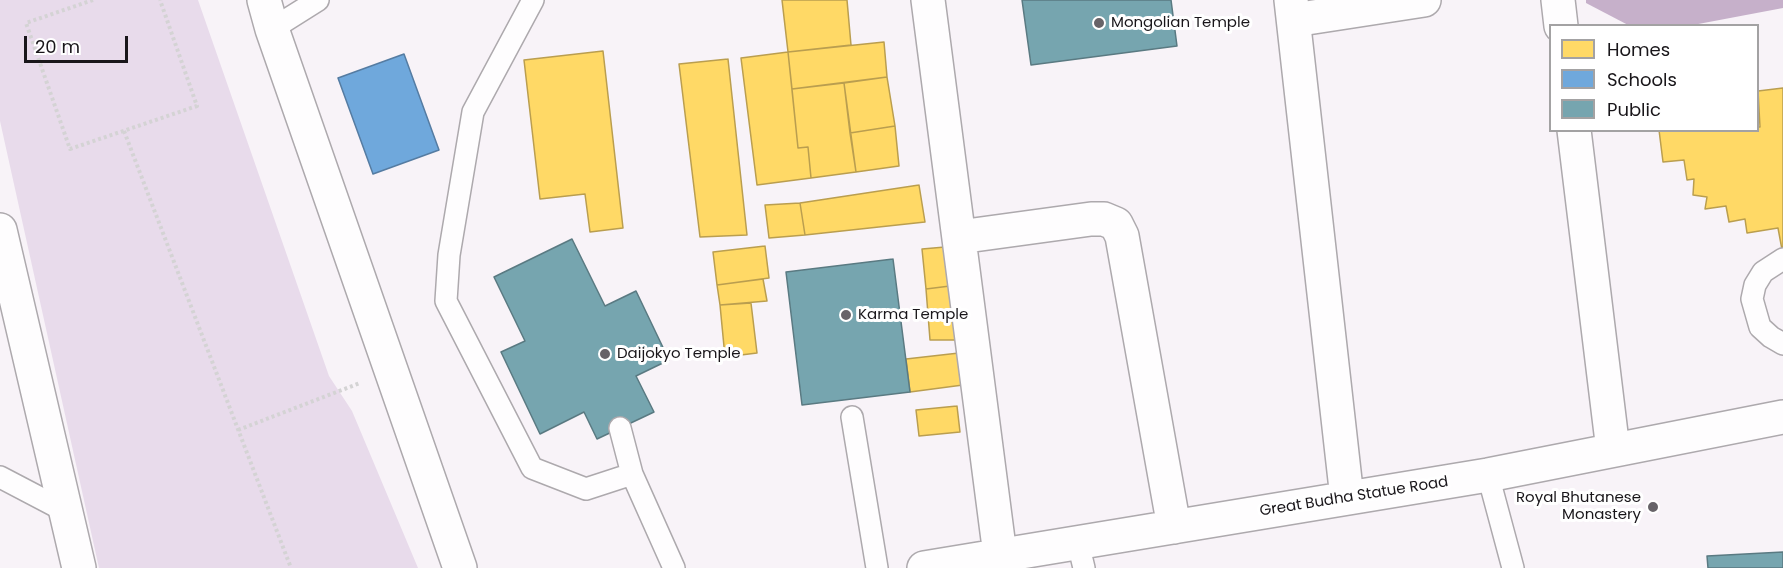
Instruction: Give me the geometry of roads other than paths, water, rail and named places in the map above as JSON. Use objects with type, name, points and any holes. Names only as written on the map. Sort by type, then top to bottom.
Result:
[{"type":"street","points":[[928,0],[999,555]]},
{"type":"street","points":[[1347,498],[1292,10],[1424,0]]},
{"type":"street","points":[[1558,0],[1561,24]]},
{"type":"street","points":[[268,14],[460,568]]},
{"type":"street","points":[[1574,132],[1613,450]]},
{"type":"street","points":[[959,237],[1091,219],[1104,219],[1116,224],[1122,236],[1174,527]]},
{"type":"street","points":[[0,230],[79,568]]},
{"type":"street","name":"Great Budha Statue Road","points":[[924,568],[999,555],[1081,556],[1174,527],[1488,475],[1783,417]]},
{"type":"lane","points":[[268,14],[318,0]]},
{"type":"lane","points":[[533,0],[473,112],[449,255],[446,301],[532,468],[586,489],[632,474]]},
{"type":"lane","points":[[1783,260],[1763,272],[1755,285],[1752,299],[1760,327],[1770,337],[1783,344]]},
{"type":"lane","points":[[852,417],[878,568]]},
{"type":"lane","points":[[620,428],[632,474],[674,568]]},
{"type":"lane","points":[[1488,475],[1513,568]]},
{"type":"lane","points":[[0,477],[65,512]]},
{"type":"place","name":"Mongolian Temple","points":[[1099,23]]},
{"type":"place","name":"Karma Temple","points":[[846,315]]},
{"type":"place","name":"Daijokyo Temple","points":[[605,354]]},
{"type":"place","name":"Royal Bhutanese Monastery","points":[[1653,507]]}]
